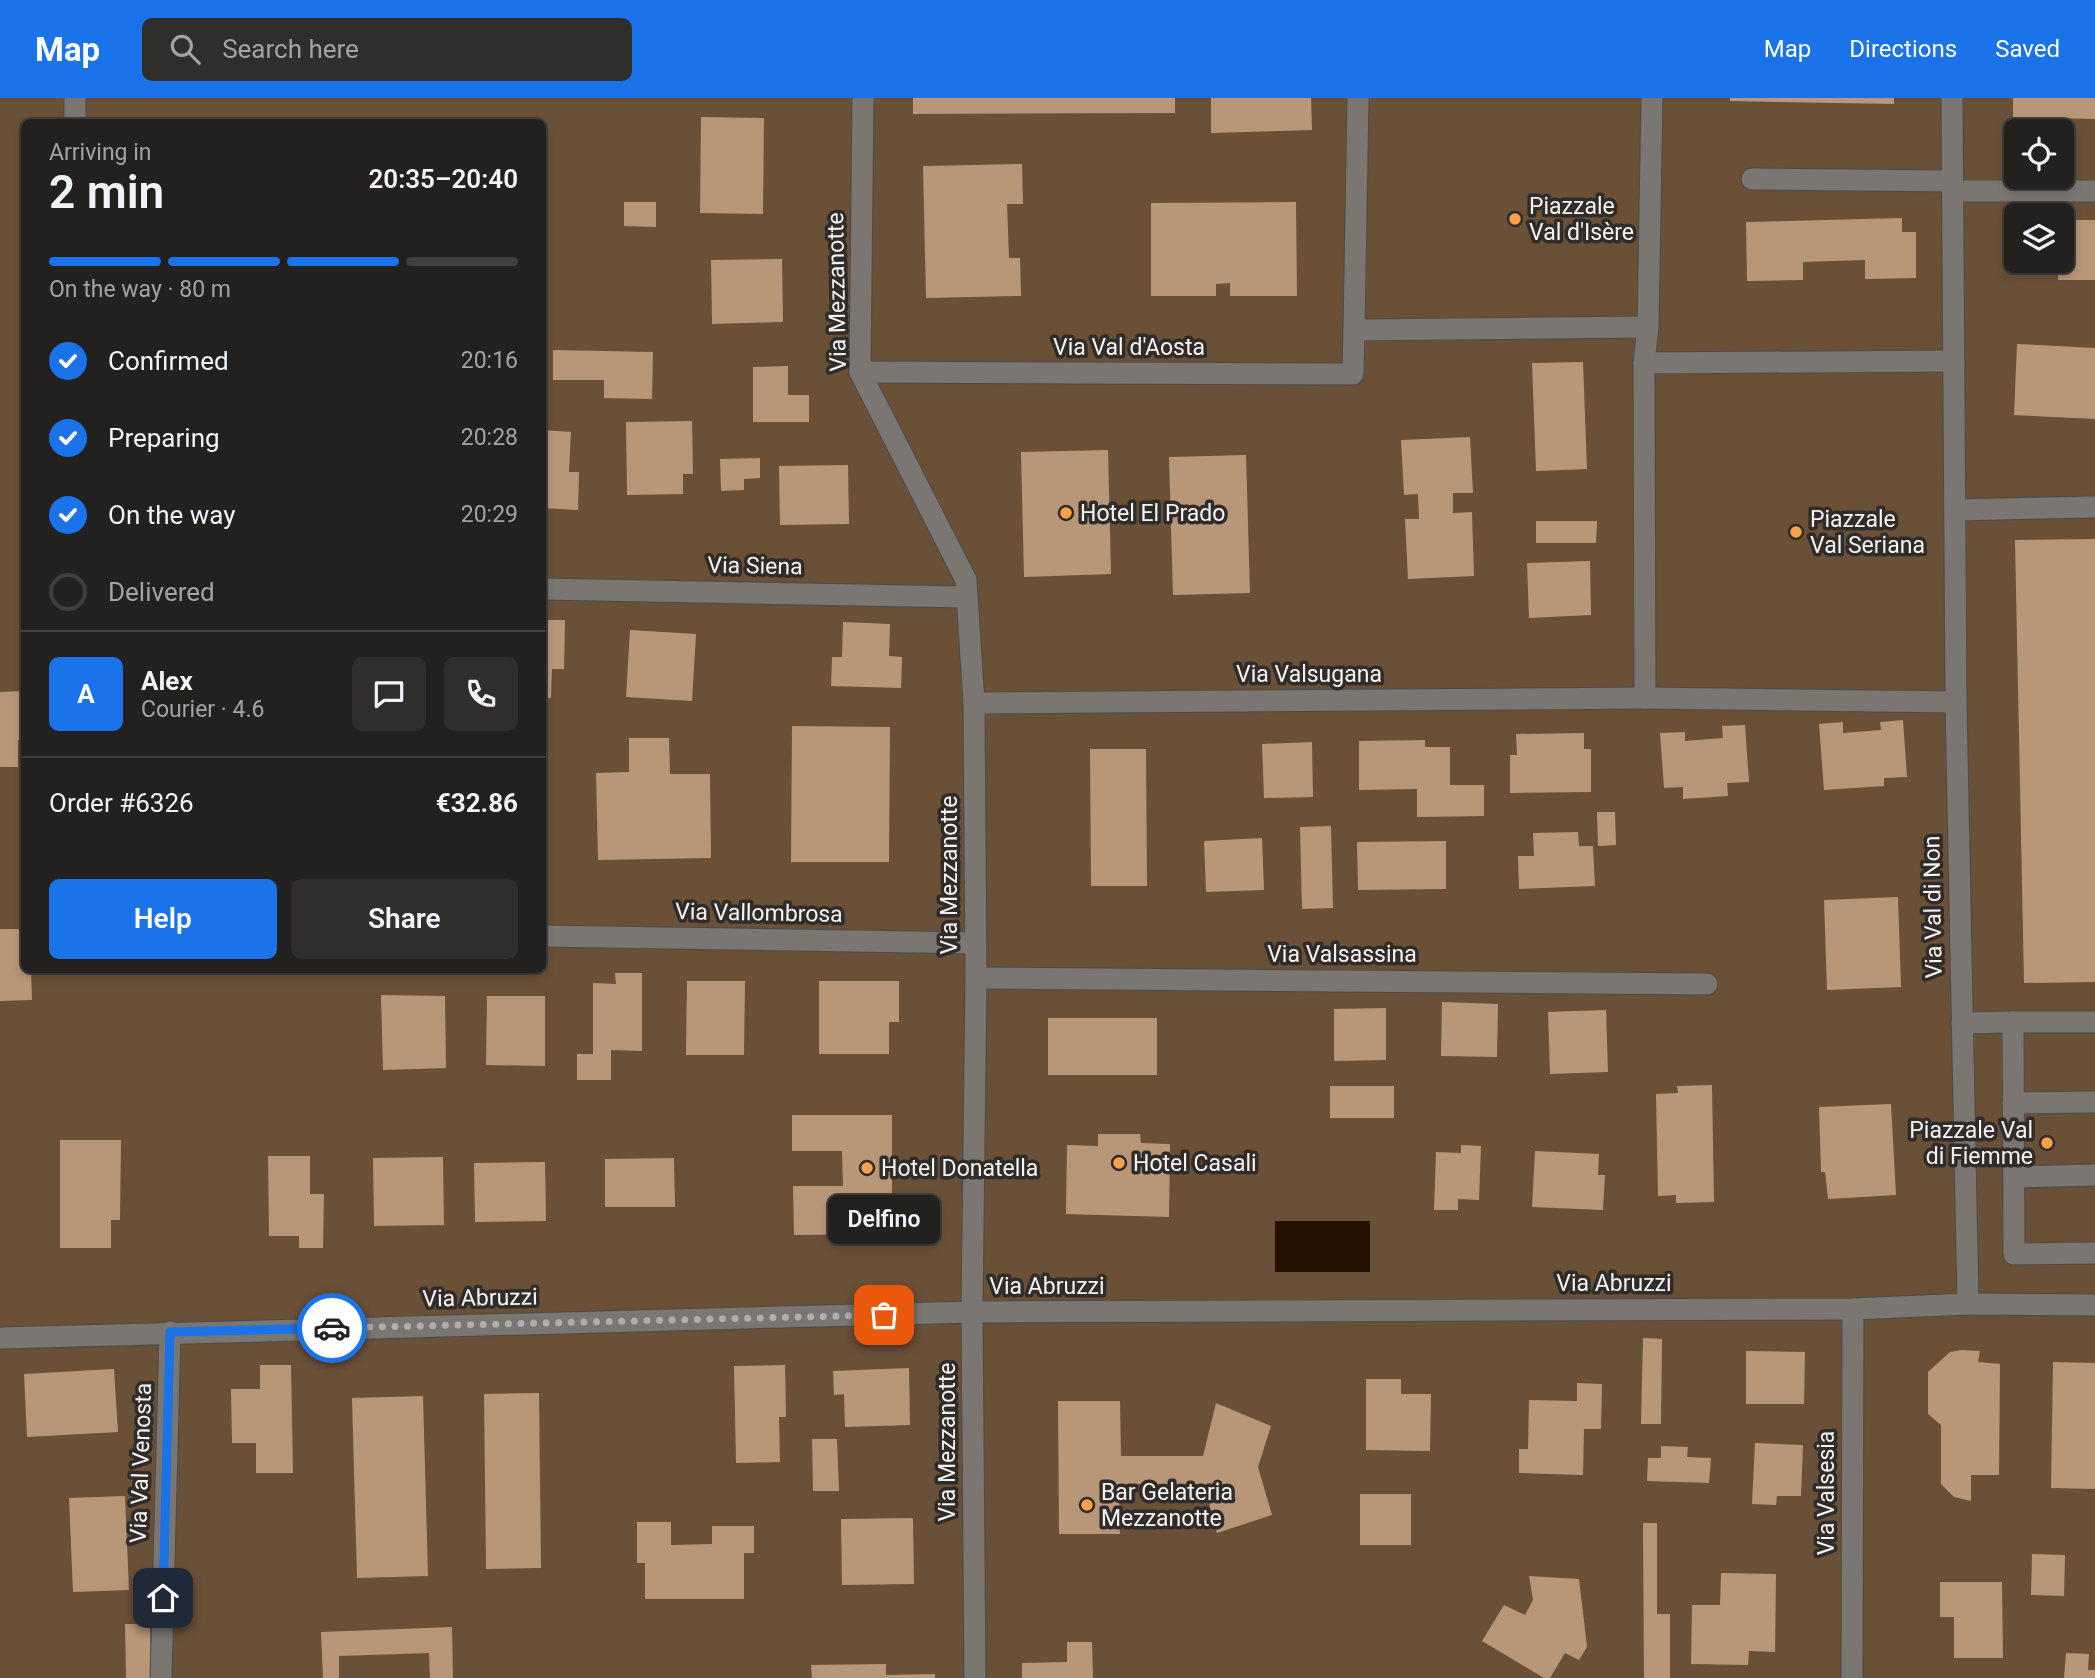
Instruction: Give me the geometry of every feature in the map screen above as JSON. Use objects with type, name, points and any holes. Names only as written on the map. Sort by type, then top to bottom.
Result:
[{"type":"street","points":[[75,98],[75,119]]},
{"type":"street","name":"Via Mezzanotte","points":[[863,98],[860,372],[966,580],[974,703],[976,978],[972,1312],[975,1678]]},
{"type":"street","points":[[1358,98],[1354,330],[1648,327]]},
{"type":"street","points":[[1645,698],[1644,362],[1648,327],[1652,98]]},
{"type":"street","name":"Via Val di Non","points":[[1952,98],[1956,702],[1968,1304]]},
{"type":"street","points":[[1752,179],[2095,191]]},
{"type":"street","name":"Via Val d'Aosta","points":[[860,372],[1353,374],[1354,330]]},
{"type":"street","points":[[1644,362],[1954,361]]},
{"type":"street","points":[[1955,510],[2095,507]]},
{"type":"street","name":"Via Siena","points":[[546,589],[966,597]]},
{"type":"street","name":"Via Valsugana","points":[[974,703],[1645,698],[1956,702]]},
{"type":"street","name":"Via Vallombrosa","points":[[546,936],[975,943]]},
{"type":"street","name":"Via Valsassina","points":[[976,978],[1707,984]]},
{"type":"street","points":[[2013,1022],[2014,1254],[2095,1254]]},
{"type":"street","points":[[1962,1023],[2095,1022]]},
{"type":"street","points":[[2013,1103],[2095,1102]]},
{"type":"street","points":[[2014,1177],[2095,1175]]},
{"type":"street","name":"Via Abruzzi","points":[[0,1338],[972,1312],[1853,1309],[1968,1304],[2095,1305]]},
{"type":"street","name":"Via Valsesia","points":[[1852,1678],[1853,1309]]},
{"type":"street","name":"Via Val Venosta","points":[[161,1678],[170,1332]]},
{"type":"shaded area","points":[[0,98],[2095,98],[2095,1678],[0,1678]]},
{"type":"shaded area","points":[[1275,1221],[1370,1221],[1370,1272],[1275,1272]]},
{"type":"building","points":[[913,98],[1175,98],[1175,113],[913,114]]},
{"type":"building","points":[[1211,98],[1311,98],[1312,130],[1211,133]]},
{"type":"building","points":[[1730,98],[1894,98],[1894,104],[1730,101]]},
{"type":"building","points":[[2013,98],[2095,98],[2095,119],[2013,117]]},
{"type":"building","points":[[701,117],[764,118],[763,214],[700,213]]},
{"type":"building","points":[[1022,164],[1023,204],[1007,204],[1009,258],[1020,258],[1021,296],[926,298],[923,166]]},
{"type":"building","points":[[624,202],[656,202],[656,227],[624,226]]},
{"type":"building","points":[[1296,202],[1297,296],[1230,296],[1230,283],[1216,284],[1216,296],[1151,296],[1151,203]]},
{"type":"building","points":[[1902,218],[1902,232],[1916,232],[1916,278],[1865,279],[1865,260],[1803,262],[1803,280],[1747,281],[1746,222]]},
{"type":"building","points":[[2074,220],[2095,220],[2095,280],[2058,280],[2058,273],[2074,273]]},
{"type":"building","points":[[782,259],[783,322],[712,324],[711,260]]},
{"type":"building","points":[[2017,344],[2095,348],[2095,419],[2014,415]]},
{"type":"building","points":[[553,350],[653,352],[652,399],[604,398],[604,380],[553,380]]},
{"type":"building","points":[[1583,362],[1587,469],[1536,471],[1532,363]]},
{"type":"building","points":[[788,366],[788,395],[809,395],[809,422],[753,422],[753,367]]},
{"type":"building","points":[[692,421],[693,474],[683,474],[683,494],[627,495],[626,422]]},
{"type":"building","points":[[546,430],[571,432],[569,472],[579,472],[578,510],[546,508]]},
{"type":"building","points":[[1470,437],[1473,493],[1453,493],[1453,513],[1472,512],[1474,576],[1408,579],[1405,519],[1419,519],[1418,494],[1404,495],[1401,440]]},
{"type":"building","name":"Hotel El Prado","points":[[1108,450],[1111,574],[1024,577],[1021,452]]},
{"type":"building","points":[[1246,455],[1250,593],[1173,595],[1169,457]]},
{"type":"building","points":[[760,458],[760,478],[744,479],[744,490],[721,491],[720,459]]},
{"type":"building","points":[[848,465],[849,524],[780,525],[779,466]]},
{"type":"building","points":[[1536,521],[1597,521],[1596,543],[1536,543]]},
{"type":"building","points":[[2095,539],[2095,982],[2024,983],[2015,540]]},
{"type":"building","points":[[1590,561],[1591,615],[1529,618],[1527,563]]},
{"type":"building","points":[[546,620],[565,620],[564,669],[552,669],[551,698],[546,698]]},
{"type":"building","points":[[843,622],[890,624],[889,656],[902,657],[901,688],[831,686],[832,657],[842,657]]},
{"type":"building","points":[[630,630],[696,634],[692,701],[626,697]]},
{"type":"building","points":[[21,691],[18,767],[0,767],[0,692]]},
{"type":"building","points":[[1903,720],[1907,777],[1884,778],[1884,786],[1824,790],[1819,724],[1843,722],[1843,733],[1881,730],[1880,722]]},
{"type":"building","points":[[1745,725],[1749,782],[1727,783],[1728,796],[1683,799],[1683,787],[1664,788],[1660,733],[1685,732],[1685,741],[1723,738],[1722,726]]},
{"type":"building","points":[[792,726],[890,727],[889,862],[791,862]]},
{"type":"building","points":[[1584,733],[1584,749],[1591,749],[1591,792],[1510,793],[1510,755],[1517,755],[1516,734]]},
{"type":"building","points":[[629,738],[669,738],[670,774],[710,774],[711,858],[598,860],[596,773],[629,772]]},
{"type":"building","points":[[1425,740],[1425,747],[1450,747],[1450,785],[1484,785],[1484,816],[1417,817],[1417,789],[1359,790],[1359,741]]},
{"type":"building","points":[[1312,742],[1313,797],[1264,798],[1262,744]]},
{"type":"building","points":[[1090,749],[1146,749],[1147,886],[1091,886]]},
{"type":"building","points":[[1597,812],[1615,812],[1616,845],[1598,846]]},
{"type":"building","points":[[1331,826],[1333,908],[1302,909],[1300,827]]},
{"type":"building","points":[[1578,832],[1579,846],[1593,846],[1595,886],[1519,889],[1518,856],[1534,856],[1533,833]]},
{"type":"building","points":[[1262,838],[1264,890],[1206,892],[1204,841]]},
{"type":"building","points":[[1446,841],[1446,889],[1358,890],[1357,842]]},
{"type":"building","points":[[1898,897],[1901,987],[1827,990],[1824,900]]},
{"type":"building","points":[[0,929],[21,929],[21,973],[31,973],[32,1000],[0,1001]]},
{"type":"building","points":[[615,973],[642,973],[642,1051],[611,1050],[611,1080],[577,1080],[577,1054],[593,1054],[593,983],[616,984]]},
{"type":"building","points":[[687,981],[745,981],[744,1055],[686,1055]]},
{"type":"building","points":[[819,981],[899,981],[899,1022],[889,1022],[889,1054],[819,1054]]},
{"type":"building","points":[[381,995],[445,996],[446,1068],[383,1070]]},
{"type":"building","points":[[487,996],[545,996],[545,1066],[486,1065]]},
{"type":"building","points":[[1442,1002],[1498,1004],[1497,1057],[1441,1056]]},
{"type":"building","points":[[1386,1008],[1386,1060],[1334,1061],[1334,1009]]},
{"type":"building","points":[[1606,1010],[1608,1072],[1550,1074],[1548,1012]]},
{"type":"building","points":[[1048,1018],[1157,1018],[1157,1075],[1048,1075]]},
{"type":"building","points":[[1712,1085],[1714,1202],[1676,1203],[1676,1195],[1658,1196],[1656,1094],[1678,1093],[1677,1086]]},
{"type":"building","points":[[1330,1086],[1394,1086],[1394,1118],[1330,1118]]},
{"type":"building","points":[[1891,1104],[1896,1195],[1828,1199],[1825,1172],[1821,1172],[1819,1107]]},
{"type":"building","name":"Hotel Donatella","points":[[792,1115],[892,1115],[892,1234],[794,1235],[793,1186],[843,1186],[842,1151],[792,1151]]},
{"type":"building","name":"Hotel Casali","points":[[1098,1134],[1140,1134],[1141,1143],[1170,1144],[1169,1217],[1066,1214],[1067,1145],[1098,1146]]},
{"type":"building","points":[[60,1140],[121,1140],[120,1220],[111,1220],[111,1248],[60,1248]]},
{"type":"building","points":[[1461,1145],[1481,1146],[1479,1200],[1458,1199],[1458,1210],[1434,1210],[1436,1152],[1461,1153]]},
{"type":"building","points":[[1535,1151],[1599,1154],[1598,1175],[1605,1175],[1603,1210],[1532,1207]]},
{"type":"building","points":[[268,1156],[310,1156],[310,1194],[324,1194],[323,1248],[299,1248],[299,1236],[269,1236]]},
{"type":"building","points":[[443,1157],[444,1225],[374,1226],[373,1158]]},
{"type":"building","points":[[674,1158],[675,1207],[605,1207],[605,1159]]},
{"type":"building","points":[[545,1162],[546,1221],[475,1222],[474,1163]]},
{"type":"building","points":[[1643,1338],[1662,1339],[1661,1424],[1641,1424]]},
{"type":"building","points":[[1746,1351],[1805,1352],[1804,1404],[1746,1404]]},
{"type":"building","points":[[1980,1351],[1978,1362],[2000,1364],[1999,1475],[1971,1475],[1971,1501],[1954,1497],[1941,1484],[1941,1425],[1928,1414],[1928,1372],[1950,1352]]},
{"type":"building","points":[[2053,1362],[2095,1363],[2095,1489],[2051,1488]]},
{"type":"building","points":[[260,1365],[291,1365],[293,1473],[256,1473],[256,1443],[232,1443],[231,1389],[260,1389]]},
{"type":"building","points":[[785,1365],[786,1417],[779,1417],[780,1462],[736,1463],[734,1366]]},
{"type":"building","points":[[909,1368],[910,1425],[845,1427],[844,1394],[834,1395],[833,1371]]},
{"type":"building","points":[[114,1369],[118,1432],[27,1437],[24,1374]]},
{"type":"building","points":[[1366,1379],[1401,1379],[1401,1394],[1431,1394],[1430,1451],[1366,1450]]},
{"type":"building","points":[[1577,1383],[1602,1384],[1601,1429],[1584,1429],[1583,1475],[1519,1473],[1519,1449],[1528,1449],[1529,1400],[1577,1401]]},
{"type":"building","points":[[539,1393],[541,1568],[486,1569],[484,1394]]},
{"type":"building","points":[[423,1396],[428,1576],[357,1578],[352,1398]]},
{"type":"building","points":[[1058,1401],[1120,1401],[1121,1456],[1203,1456],[1216,1403],[1271,1426],[1258,1467],[1272,1515],[1217,1533],[1204,1484],[1119,1484],[1120,1534],[1059,1534]]},
{"type":"building","points":[[812,1439],[837,1439],[839,1491],[813,1491]]},
{"type":"building","points":[[1755,1443],[1803,1445],[1801,1496],[1777,1496],[1776,1505],[1752,1504]]},
{"type":"building","points":[[1661,1446],[1688,1447],[1687,1457],[1711,1458],[1709,1483],[1647,1481],[1648,1458],[1661,1458]]},
{"type":"building","points":[[1360,1494],[1411,1494],[1411,1545],[1360,1545]]},
{"type":"building","points":[[125,1496],[129,1590],[73,1592],[69,1498]]},
{"type":"building","points":[[913,1518],[914,1584],[842,1585],[841,1519]]},
{"type":"building","points":[[637,1522],[671,1522],[671,1545],[712,1544],[712,1526],[754,1526],[754,1553],[744,1553],[744,1599],[645,1599],[645,1563],[637,1563]]},
{"type":"building","points":[[1643,1523],[1657,1523],[1657,1614],[1670,1614],[1670,1678],[1644,1678]]},
{"type":"building","points":[[2032,1554],[2065,1555],[2064,1596],[2031,1595]]},
{"type":"building","points":[[1721,1573],[1776,1574],[1775,1652],[1749,1651],[1748,1665],[1691,1664],[1692,1605],[1720,1605]]},
{"type":"building","points":[[1529,1576],[1579,1579],[1587,1647],[1579,1660],[1565,1653],[1550,1678],[1544,1678],[1482,1641],[1504,1605],[1525,1615],[1533,1600]]},
{"type":"building","points":[[1940,1582],[2002,1582],[2003,1658],[1954,1658],[1954,1617],[1940,1617]]},
{"type":"building","points":[[125,1624],[150,1624],[151,1678],[126,1678]]},
{"type":"building","points":[[452,1627],[453,1678],[430,1678],[429,1653],[339,1656],[339,1678],[323,1678],[321,1632]]},
{"type":"building","points":[[1067,1642],[1092,1642],[1093,1678],[1022,1678],[1022,1663],[1067,1662]]},
{"type":"building","points":[[2066,1653],[2089,1654],[2088,1670],[2095,1670],[2095,1678],[2064,1678]]},
{"type":"building","points":[[886,1664],[886,1675],[935,1674],[935,1678],[812,1678],[811,1665]]},
{"type":"way so far","points":[[332,1328],[884,1315]]},
{"type":"place","name":"Piazzale Val d'Isère","points":[[1515,219]]},
{"type":"place","name":"Hotel El Prado","points":[[1066,513]]},
{"type":"place","name":"Piazzale Val Seriana","points":[[1796,532]]},
{"type":"place","name":"Piazzale Val di Fiemme","points":[[2047,1143]]},
{"type":"place","name":"Hotel Casali","points":[[1119,1163]]},
{"type":"place","name":"Hotel Donatella","points":[[867,1168]]},
{"type":"place","name":"Delfino","points":[[884,1315]]},
{"type":"place","name":"Bar Gelateria Mezzanotte","points":[[1087,1505]]},
{"type":"route","points":[[163,1598],[170,1332],[332,1328]]}]
